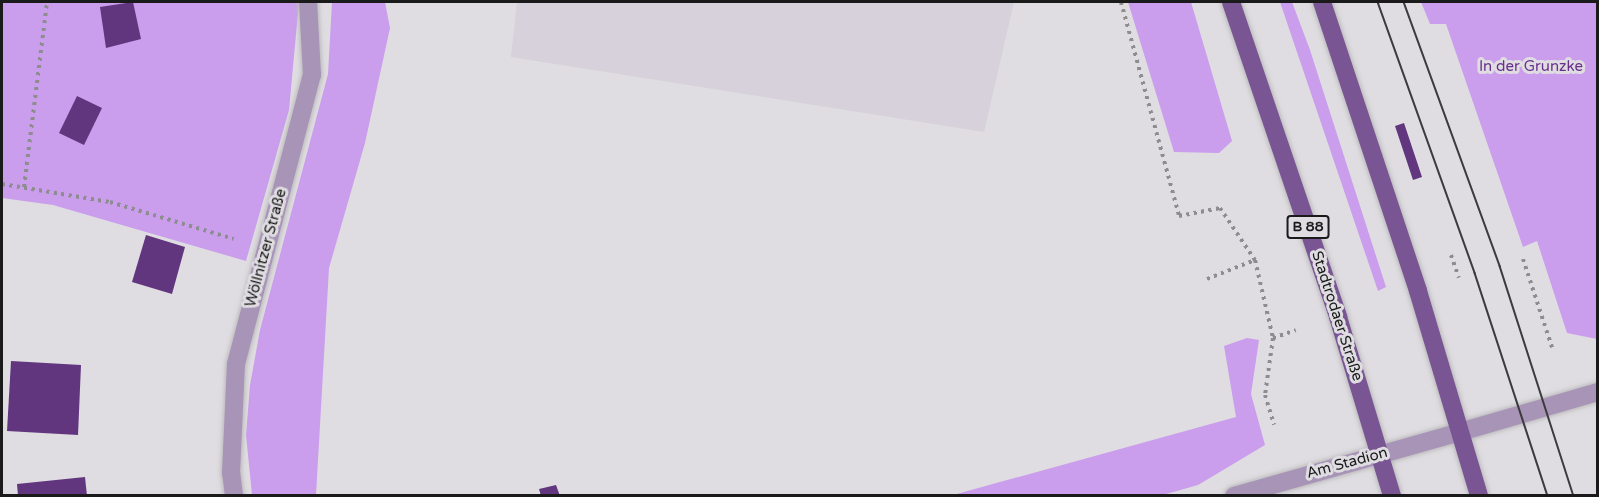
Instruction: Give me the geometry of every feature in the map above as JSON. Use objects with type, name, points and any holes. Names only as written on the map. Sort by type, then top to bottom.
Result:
[{"type":"main road","name":"Stadtrodaer Straße","points":[[1230,2],[1338,317],[1392,495]]},
{"type":"main road","points":[[1322,2],[1418,291],[1479,495]]},
{"type":"street","name":"Wöllnitzer Straße","points":[[234,495],[231,473],[236,364],[312,75],[308,2]]},
{"type":"street","name":"Am Stadion","points":[[1234,495],[1598,392]]},
{"type":"path","points":[[24,187],[47,2]]},
{"type":"path","points":[[1121,2],[1179,216],[1221,208],[1255,260],[1273,338],[1265,395],[1274,425]]},
{"type":"path","points":[[2,184],[110,202],[215,235],[266,246]]},
{"type":"path","points":[[1451,255],[1459,278]]},
{"type":"path","points":[[1522,259],[1552,347]]},
{"type":"path","points":[[1207,279],[1255,260]]},
{"type":"path","points":[[1273,338],[1296,330]]},
{"type":"shaded area","points":[[517,2],[1014,2],[984,132],[511,57]]},
{"type":"green space","points":[[2,2],[299,2],[289,110],[246,261],[53,205],[2,198]]},
{"type":"green space","points":[[332,2],[385,2],[390,28],[365,143],[329,268],[316,495],[252,495],[246,435],[250,385],[260,330],[328,74]]},
{"type":"green space","points":[[1128,2],[1191,2],[1232,141],[1219,153],[1174,152]]},
{"type":"green space","points":[[1280,2],[1292,2],[1310,50],[1386,287],[1378,291]]},
{"type":"green space","name":"In der Grunzke","points":[[1421,2],[1597,2],[1597,339],[1567,333],[1537,241],[1523,247],[1446,24],[1430,24]]},
{"type":"green space","points":[[1247,338],[1259,340],[1251,394],[1265,445],[1198,485],[1159,496],[953,495],[1236,417],[1224,346]]},
{"type":"building","points":[[133,2],[141,39],[106,48],[100,7]]},
{"type":"building","points":[[77,96],[102,108],[84,145],[59,133]]},
{"type":"building","points":[[1404,123],[1422,177],[1413,180],[1395,126]]},
{"type":"building","points":[[146,235],[185,247],[172,294],[132,282]]},
{"type":"building","points":[[11,361],[81,365],[78,435],[7,431]]},
{"type":"building","points":[[85,477],[87,496],[18,496],[17,484]]},
{"type":"building","points":[[556,485],[560,496],[541,496],[539,489]]},
{"type":"tram line","points":[[1378,2],[1475,273],[1548,496]]},
{"type":"tram line","points":[[1404,2],[1500,266],[1574,496]]}]
